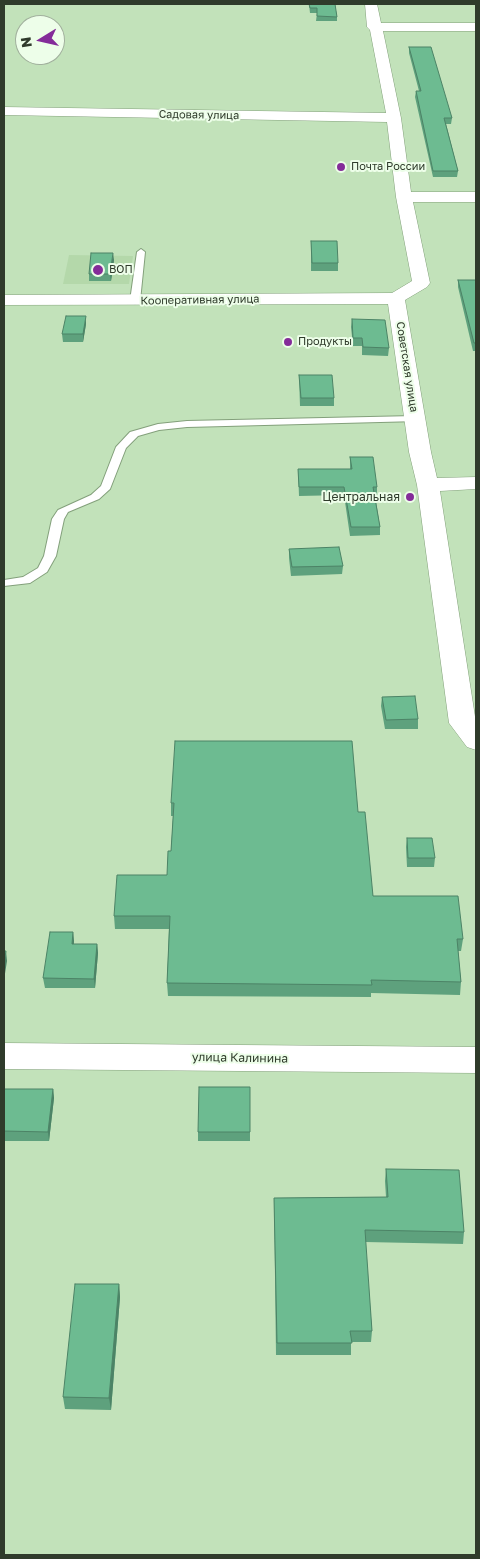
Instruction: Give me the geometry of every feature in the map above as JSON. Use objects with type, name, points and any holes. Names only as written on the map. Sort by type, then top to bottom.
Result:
[{"type":"street","points":[[371,4],[374,27],[394,118],[404,197],[421,283],[396,298]]},
{"type":"street","points":[[374,27],[476,27]]},
{"type":"street","name":"Садовая улица","points":[[4,111],[394,118]]},
{"type":"street","points":[[404,197],[476,198]]},
{"type":"street","name":"Кооперативная улица","points":[[4,300],[135,301],[396,298]]},
{"type":"street","name":"Советская улица","points":[[396,298],[415,419],[428,485],[462,722],[476,741]]},
{"type":"street","points":[[428,485],[476,484]]},
{"type":"street","name":"улица Калинина","points":[[4,1056],[476,1060]]},
{"type":"lane","points":[[135,301],[141,252]]},
{"type":"lane","points":[[4,583],[26,580],[43,570],[50,556],[58,519],[64,510],[95,497],[106,487],[121,447],[134,434],[158,427],[187,424],[415,419]]},
{"type":"shaded area","name":"ВОП","points":[[69,255],[133,256],[129,284],[63,284]]},
{"type":"building","points":[[309,4],[335,4],[337,17],[317,16],[317,8],[310,8]]},
{"type":"building","points":[[409,47],[431,47],[452,118],[444,118],[458,171],[433,171],[416,91],[421,91]]},
{"type":"building","points":[[311,241],[337,241],[338,263],[312,263]]},
{"type":"building","points":[[91,253],[113,253],[110,274],[89,274]]},
{"type":"building","points":[[458,280],[476,280],[476,343],[474,343]]},
{"type":"building","points":[[66,316],[86,316],[83,334],[62,334]]},
{"type":"building","points":[[352,319],[385,320],[389,348],[363,347],[362,338],[353,338]]},
{"type":"building","points":[[299,375],[332,375],[334,398],[301,398]]},
{"type":"building","points":[[350,457],[373,457],[377,487],[373,487],[380,527],[351,527],[344,487],[299,487],[298,469],[352,469]]},
{"type":"building","points":[[339,547],[343,566],[292,567],[289,549]]},
{"type":"building","points":[[415,696],[418,719],[386,720],[382,697]]},
{"type":"building","points":[[175,741],[352,741],[358,812],[365,812],[373,896],[458,896],[463,939],[457,939],[461,982],[371,980],[372,985],[167,983],[170,916],[114,916],[117,875],[167,875],[168,851],[171,851],[174,803],[171,803]]},
{"type":"building","points":[[407,838],[432,838],[435,858],[408,858]]},
{"type":"building","points":[[50,932],[73,932],[72,944],[97,944],[94,979],[43,978]]},
{"type":"building","points":[[199,1087],[250,1087],[250,1132],[198,1132]]},
{"type":"building","points":[[4,1089],[53,1089],[48,1132],[4,1131]]},
{"type":"building","points":[[386,1169],[459,1170],[464,1232],[365,1230],[372,1331],[350,1331],[352,1343],[277,1343],[274,1198],[388,1197]]},
{"type":"building","points":[[75,1284],[119,1284],[109,1398],[63,1397]]},
{"type":"place","name":"Почта России","points":[[341,167]]},
{"type":"place","name":"ВОП","points":[[98,270]]},
{"type":"place","name":"Продукты","points":[[288,342]]},
{"type":"place","name":"Центральная","points":[[410,497]]}]
